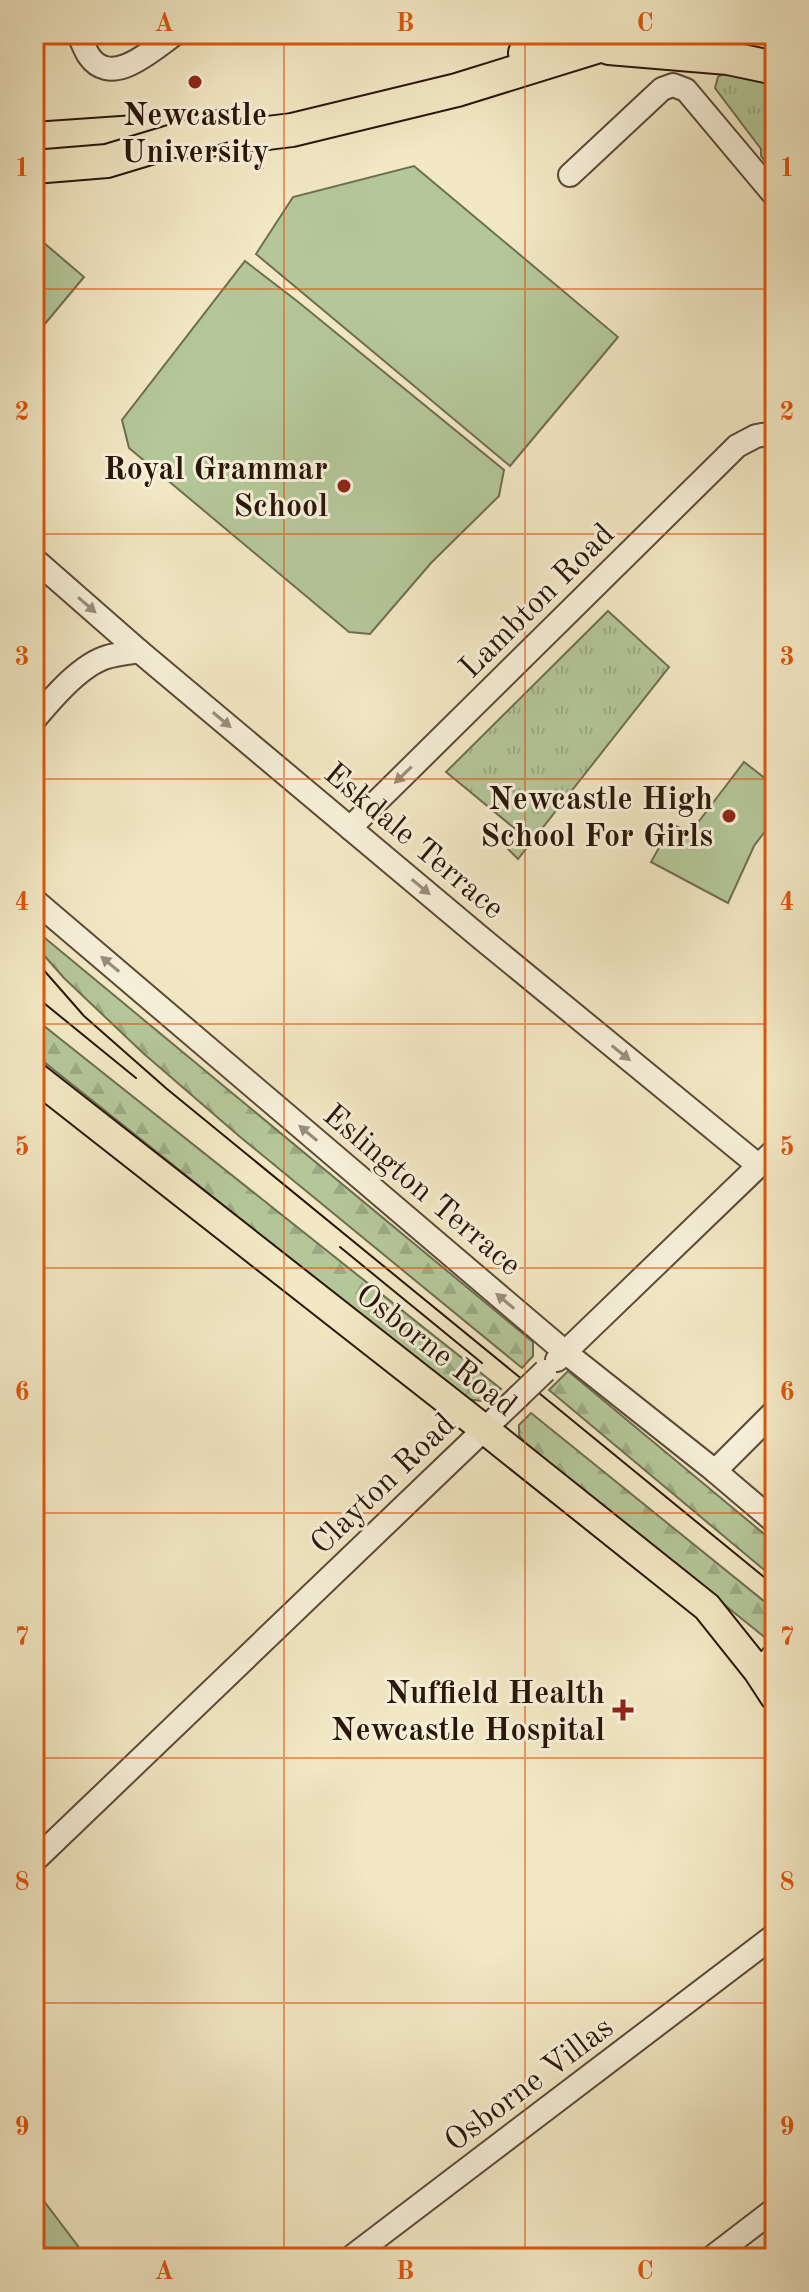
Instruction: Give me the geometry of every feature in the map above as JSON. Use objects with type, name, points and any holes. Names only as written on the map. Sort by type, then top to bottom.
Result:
[{"type":"highway","points":[[525,53],[557,34]]},
{"type":"highway","points":[[34,167],[107,161],[223,126],[328,106],[525,53],[638,34]]},
{"type":"highway","points":[[34,174],[115,168],[292,130],[457,90],[593,40],[728,58],[775,68]]},
{"type":"highway","points":[[34,139],[223,126]]},
{"type":"highway","points":[[34,160],[292,130]]},
{"type":"main road","name":"Osborne Road","points":[[34,1076],[707,1607],[766,1663],[775,1697]]},
{"type":"street","points":[[78,34],[91,59],[105,68],[126,68],[175,34]]},
{"type":"street","points":[[570,175],[662,89],[673,85],[686,90],[775,196]]},
{"type":"street","name":"Lambton Road","points":[[350,828],[737,446],[756,436],[775,433]]},
{"type":"street","name":"Eskdale Terrace","points":[[34,559],[350,828],[767,1158]]},
{"type":"street","points":[[34,720],[79,674],[105,657],[139,651]]},
{"type":"street","name":"Eslington Terrace","points":[[34,900],[565,1352],[775,1522]]},
{"type":"street","name":"Clayton Road","points":[[34,1861],[767,1158]]},
{"type":"street","points":[[715,1471],[775,1411]]},
{"type":"street","name":"Osborne Villas","points":[[350,2258],[775,1935]]},
{"type":"street","points":[[711,2258],[775,2209]]},
{"type":"green space","points":[[726,72],[775,84],[775,166],[767,164],[761,156],[761,149],[715,88],[718,77]]},
{"type":"green space","points":[[414,166],[618,337],[510,466],[256,254],[293,197]]},
{"type":"green space","points":[[37,237],[84,277],[34,337],[34,241]]},
{"type":"green space","points":[[245,261],[504,470],[499,496],[431,563],[370,634],[349,632],[129,448],[122,420]]},
{"type":"green space","points":[[608,611],[669,667],[518,859],[507,848],[519,832],[446,772]]},
{"type":"green space","points":[[744,762],[775,786],[775,818],[754,846],[728,903],[651,862],[672,824],[690,833]]},
{"type":"green space","points":[[34,929],[533,1342],[533,1356],[522,1368],[239,1136],[143,1053],[64,978],[34,944]]},
{"type":"green space","points":[[34,1018],[501,1389],[482,1401],[466,1399],[34,1054]]},
{"type":"green space","points":[[568,1371],[775,1543],[775,1579],[549,1390]]},
{"type":"green space","points":[[531,1413],[775,1610],[773,1644],[527,1445],[519,1435],[519,1425]]},
{"type":"green space","points":[[34,2188],[87,2258],[34,2258]]},
{"type":"tram line","points":[[34,959],[84,1016],[167,1089],[775,1586]]},
{"type":"tram line","points":[[34,995],[136,1078]]},
{"type":"tram line","points":[[340,1247],[482,1363]]},
{"type":"place","name":"Newcastle University","points":[[195,82]]},
{"type":"place","name":"Royal Grammar School","points":[[344,486]]},
{"type":"place","name":"Newcastle High School For Girls","points":[[729,816]]},
{"type":"place","name":"Nuffield Health Newcastle Hospital","points":[[623,1710]]}]
